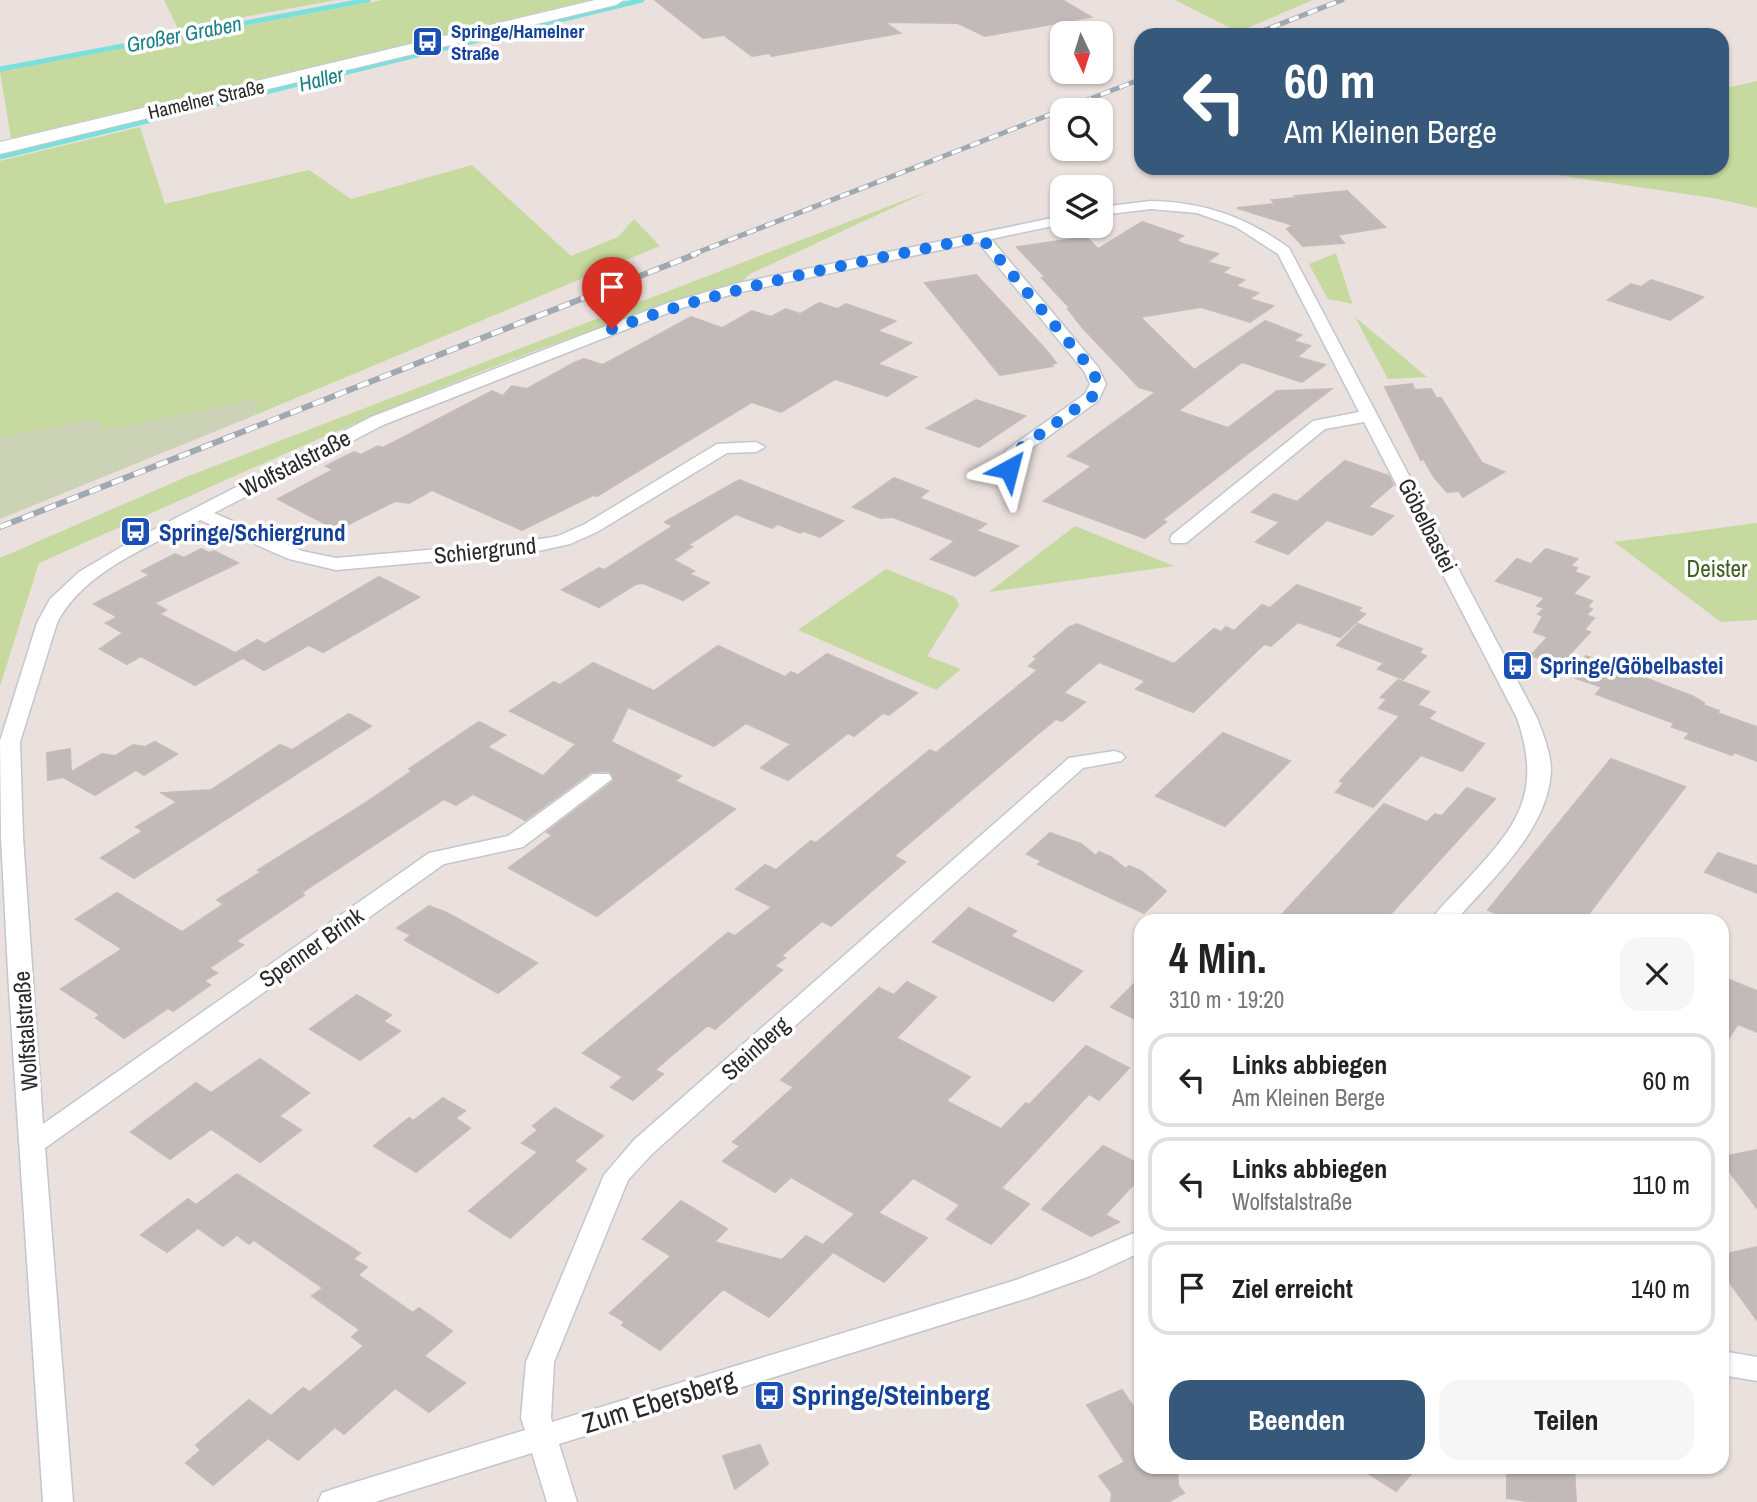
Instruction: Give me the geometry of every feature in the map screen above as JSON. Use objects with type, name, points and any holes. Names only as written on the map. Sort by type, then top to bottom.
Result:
[{"type":"street","name":"Hamelner Straße","points":[[0,148],[616,0]]},
{"type":"street","name":"Göbelbastei","points":[[1113,209],[1152,204],[1189,206],[1227,216],[1257,229],[1284,251],[1373,416],[1527,718],[1540,771],[1536,790],[1522,825],[1448,914]]},
{"type":"street","name":"Wolfstalstraße","points":[[58,1502],[12,837],[10,742],[51,612],[65,593],[92,572],[198,513],[377,421],[673,306],[739,288],[1050,223]]},
{"type":"street","points":[[981,237],[1092,370],[1098,384],[1092,397],[1011,455],[1009,469]]},
{"type":"street","points":[[1179,539],[1319,425],[1338,418],[1373,416]]},
{"type":"street","name":"Schiergrund","points":[[198,513],[296,555],[336,564],[529,547],[563,540],[592,528],[723,449],[756,447]]},
{"type":"street","name":"Steinberg","points":[[562,1502],[536,1418],[540,1362],[617,1175],[630,1160],[1076,763],[1114,757]]},
{"type":"street","name":"Spenner Brink","points":[[33,1144],[437,858],[515,842],[601,779]]},
{"type":"street","name":"Zum Ebersberg","points":[[333,1502],[1018,1290],[1080,1268],[1134,1243]]},
{"type":"street","points":[[1729,1364],[1757,1368]]},
{"type":"green space","points":[[164,0],[336,0],[178,29]]},
{"type":"green space","points":[[383,0],[591,0],[11,139],[0,71]]},
{"type":"green space","points":[[1175,0],[1313,0],[1247,28],[1230,28]]},
{"type":"green space","points":[[1757,81],[1757,208],[1719,199],[1558,175],[1729,175],[1729,87]]},
{"type":"green space","points":[[140,127],[165,204],[309,170],[351,199],[472,165],[571,256],[618,237],[634,219],[660,246],[253,416],[259,398],[104,431],[96,418],[0,438],[0,161]]},
{"type":"green space","points":[[931,190],[750,274],[741,283],[651,310],[473,375],[298,448],[39,563],[0,686],[0,558],[186,477]]},
{"type":"green space","points":[[1336,253],[1353,304],[1328,299],[1309,264]]},
{"type":"green space","points":[[1355,317],[1427,377],[1388,379]]},
{"type":"green space","points":[[260,398],[253,416],[0,519],[0,438],[96,418],[104,431]]},
{"type":"green space","name":"Deister","points":[[1757,523],[1757,620],[1721,622],[1614,542]]},
{"type":"green space","points":[[1075,526],[1174,566],[989,592]]},
{"type":"green space","points":[[886,569],[955,597],[959,605],[927,656],[961,669],[936,690],[798,630]]},
{"type":"building","points":[[655,0],[1062,0],[1091,17],[1050,21],[1050,24],[985,36],[958,23],[884,22],[900,33],[772,56],[769,53],[752,56],[724,35],[703,38]]},
{"type":"building","points":[[1347,191],[1385,227],[1337,235],[1344,243],[1303,246],[1287,229],[1293,225],[1237,208],[1275,204],[1272,200],[1297,198],[1295,196]]},
{"type":"building","points":[[1142,222],[1183,236],[1176,240],[1183,244],[1218,254],[1207,262],[1229,268],[1222,273],[1244,280],[1235,286],[1258,293],[1249,299],[1273,306],[1250,322],[1201,307],[1140,317],[1194,370],[1265,321],[1301,335],[1293,341],[1310,346],[1297,357],[1325,365],[1302,382],[1242,362],[1178,411],[1228,428],[1277,391],[1331,389],[1162,520],[1166,522],[1145,538],[1044,501],[1092,466],[1068,456],[1156,392],[1139,387],[1083,328],[1068,309],[1071,309],[1042,278],[1046,278],[1017,247],[1087,238],[1098,249]]},
{"type":"building","points":[[976,275],[1046,350],[1056,363],[1052,364],[1053,366],[1000,375],[925,283]]},
{"type":"building","points":[[1651,280],[1703,297],[1670,320],[1608,300],[1631,284],[1641,287]]},
{"type":"building","points":[[819,303],[837,309],[846,304],[895,321],[877,331],[911,343],[877,364],[916,377],[887,396],[835,379],[781,412],[752,402],[597,496],[593,495],[522,530],[432,490],[409,503],[395,501],[337,530],[278,499],[333,470],[326,466],[354,452],[361,455],[378,446],[383,448],[492,391],[503,396],[512,386],[527,389],[584,359],[603,365],[691,317],[722,328],[752,311],[771,317],[786,309],[800,314]]},
{"type":"building","points":[[1412,384],[1415,390],[1431,389],[1436,398],[1441,398],[1482,463],[1504,472],[1463,497],[1459,491],[1447,492],[1423,458],[1421,460],[1385,387]]},
{"type":"building","points":[[976,400],[1025,416],[979,447],[927,428]]},
{"type":"building","points":[[1345,461],[1389,476],[1393,485],[1368,507],[1393,516],[1372,535],[1327,520],[1288,554],[1256,542],[1280,522],[1252,512],[1274,494],[1297,502]]},
{"type":"building","points":[[894,478],[928,491],[919,498],[986,524],[976,531],[1018,546],[975,576],[931,559],[955,541],[893,517],[881,518],[853,507]]},
{"type":"building","points":[[739,480],[843,521],[820,537],[778,524],[772,528],[736,514],[688,545],[692,547],[673,560],[694,571],[689,574],[709,583],[683,600],[643,583],[636,584],[599,607],[562,590],[599,568],[604,570],[673,526],[665,522]]},
{"type":"building","points":[[201,549],[209,553],[214,551],[238,563],[154,603],[166,610],[159,614],[235,653],[257,640],[265,644],[379,577],[419,597],[323,652],[309,645],[264,670],[243,658],[195,685],[141,656],[127,664],[100,649],[123,633],[106,623],[118,617],[94,604],[150,575],[142,571],[175,554],[184,558]]},
{"type":"building","points":[[1546,549],[1577,559],[1570,566],[1577,568],[1574,572],[1589,577],[1573,594],[1592,601],[1587,607],[1592,609],[1586,615],[1594,618],[1584,630],[1590,632],[1559,666],[1531,655],[1548,637],[1534,632],[1543,616],[1538,614],[1545,608],[1537,606],[1545,598],[1496,581],[1517,559],[1531,564]]},
{"type":"building","points":[[1297,585],[1361,608],[1357,611],[1365,614],[1340,637],[1298,622],[1271,646],[1264,644],[1193,712],[1136,689],[1146,681],[1099,662],[1063,693],[1085,702],[1062,721],[1056,719],[894,856],[905,862],[831,926],[822,921],[781,956],[785,958],[774,966],[782,970],[715,1029],[708,1025],[666,1060],[655,1070],[663,1074],[633,1100],[611,1087],[623,1077],[583,1053],[728,933],[735,936],[772,907],[736,889],[765,865],[776,870],[811,841],[816,843],[930,750],[936,753],[1038,670],[1029,666],[1038,658],[1034,657],[1069,627],[1077,624],[1174,664],[1214,629],[1221,632],[1226,627],[1234,631],[1262,605],[1270,608]]},
{"type":"building","points":[[1358,624],[1422,649],[1419,653],[1426,656],[1403,679],[1378,669],[1384,663],[1337,645]]},
{"type":"building","points":[[718,646],[785,677],[791,672],[798,675],[827,654],[917,693],[889,715],[883,713],[854,736],[848,733],[788,780],[761,768],[791,744],[746,723],[714,746],[628,707],[611,742],[681,776],[675,781],[735,809],[597,916],[509,868],[553,835],[547,832],[614,781],[609,771],[591,772],[525,820],[473,794],[456,805],[444,799],[301,893],[304,895],[236,941],[243,945],[209,968],[217,973],[204,981],[210,985],[173,1011],[168,1008],[124,1038],[96,1018],[100,1015],[61,989],[122,949],[76,919],[117,893],[182,932],[224,904],[217,900],[261,872],[258,870],[367,802],[412,771],[409,769],[479,722],[505,735],[487,747],[543,776],[576,744],[510,711],[554,682],[560,685],[593,663],[654,691]]},
{"type":"building","points":[[1586,656],[1692,696],[1704,703],[1703,705],[1719,711],[1717,713],[1757,727],[1757,761],[1685,738],[1690,733],[1672,727],[1674,723],[1596,694],[1602,687],[1570,676]]},
{"type":"building","points":[[1398,680],[1429,692],[1417,705],[1435,712],[1428,719],[1484,744],[1462,771],[1421,755],[1373,807],[1336,792],[1344,783],[1340,781],[1400,716],[1379,708],[1387,699],[1381,697]]},
{"type":"building","points":[[349,714],[371,726],[134,878],[101,858],[143,831],[136,827],[177,802],[162,793],[211,790],[280,745],[292,750]]},
{"type":"building","points":[[1223,733],[1290,761],[1225,826],[1156,796]]},
{"type":"building","points":[[155,742],[177,754],[144,775],[136,770],[95,795],[63,777],[48,780],[47,753],[70,749],[71,772],[102,754],[115,756],[133,745],[145,747]]},
{"type":"building","points":[[1611,759],[1685,787],[1589,914],[1498,914],[1488,910]]},
{"type":"building","points":[[1467,788],[1495,799],[1390,914],[1283,914],[1384,804],[1427,822],[1435,814],[1442,816]]},
{"type":"building","points":[[1050,833],[1081,844],[1096,856],[1099,852],[1111,857],[1126,869],[1129,866],[1141,871],[1166,891],[1144,913],[1038,864],[1042,861],[1027,854]]},
{"type":"building","points":[[1718,853],[1757,866],[1757,893],[1705,872]]},
{"type":"building","points":[[429,906],[447,913],[537,963],[498,993],[405,940],[411,935],[397,928]]},
{"type":"building","points":[[969,908],[1016,931],[1010,936],[1082,971],[1053,1001],[933,942]]},
{"type":"building","points":[[1729,980],[1757,991],[1757,1032],[1738,1024],[1729,1038]]},
{"type":"building","points":[[907,982],[936,997],[896,1038],[970,1077],[946,1101],[1001,1129],[1026,1103],[1029,1105],[1086,1046],[1129,1068],[1099,1100],[1089,1094],[1001,1188],[1029,1204],[991,1244],[947,1219],[960,1205],[913,1178],[878,1213],[927,1238],[884,1282],[833,1252],[769,1317],[723,1289],[660,1350],[622,1325],[625,1322],[610,1313],[671,1256],[643,1239],[681,1201],[727,1229],[714,1242],[782,1260],[806,1236],[823,1245],[855,1214],[791,1177],[775,1192],[723,1161],[740,1146],[733,1142],[794,1087],[781,1080],[879,988],[894,995]]},
{"type":"building","points":[[1134,984],[1134,1018],[1111,1007]]},
{"type":"building","points":[[357,995],[391,1015],[383,1021],[400,1031],[360,1060],[310,1029]]},
{"type":"building","points":[[260,1059],[309,1093],[279,1116],[301,1130],[260,1162],[211,1129],[170,1159],[131,1132],[196,1083],[211,1093]]},
{"type":"building","points":[[443,1098],[465,1111],[455,1118],[470,1128],[416,1172],[374,1146],[409,1118],[413,1121]]},
{"type":"building","points":[[555,1108],[603,1136],[574,1161],[586,1169],[510,1238],[469,1211],[538,1152],[522,1143],[538,1130],[533,1126]]},
{"type":"building","points":[[1103,1146],[1134,1162],[1134,1184],[1105,1215],[1119,1222],[1091,1236],[1042,1209]]},
{"type":"building","points":[[1757,1150],[1757,1208],[1729,1171],[1729,1156]]},
{"type":"building","points":[[237,1174],[360,1253],[353,1259],[367,1267],[358,1275],[413,1313],[419,1308],[452,1331],[424,1356],[465,1383],[429,1412],[395,1388],[344,1434],[335,1427],[298,1460],[268,1438],[213,1485],[186,1463],[201,1450],[196,1445],[249,1400],[271,1416],[303,1388],[310,1392],[364,1346],[352,1337],[360,1330],[312,1296],[323,1288],[254,1240],[249,1244],[237,1235],[223,1246],[198,1228],[167,1252],[141,1235],[188,1199],[196,1205]]},
{"type":"building","points":[[1757,1247],[1757,1320],[1729,1282],[1729,1253]]},
{"type":"building","points":[[1122,1390],[1134,1408],[1134,1474],[1177,1474],[1178,1485],[1184,1493],[1168,1502],[1111,1502],[1112,1493],[1099,1476],[1125,1462],[1087,1405]]},
{"type":"building","points":[[760,1445],[768,1464],[735,1489],[723,1456]]},
{"type":"building","points":[[1369,1474],[1411,1474],[1396,1491]]},
{"type":"building","points":[[1507,1474],[1574,1474],[1576,1502],[1533,1502],[1507,1498]]},
{"type":"waterway","name":"Großer Graben","points":[[0,69],[368,0]]},
{"type":"waterway","name":"Haller","points":[[0,157],[642,0]]},
{"type":"railway","points":[[1270,28],[1342,0]]},
{"type":"railway","points":[[691,255],[1134,82]]},
{"type":"railway","points":[[0,527],[696,254]]},
{"type":"place","name":"Springe/Hamelner Straße","points":[[428,42]]},
{"type":"place","name":"Springe/Schiergrund","points":[[136,532]]},
{"type":"place","name":"Springe/Göbelbastei","points":[[1517,665]]},
{"type":"place","name":"Springe/Steinberg","points":[[769,1395]]},
{"type":"route","points":[[612,329],[673,306],[739,288],[981,237],[1092,370],[1098,384],[1092,397],[1011,455],[1009,469]]}]
